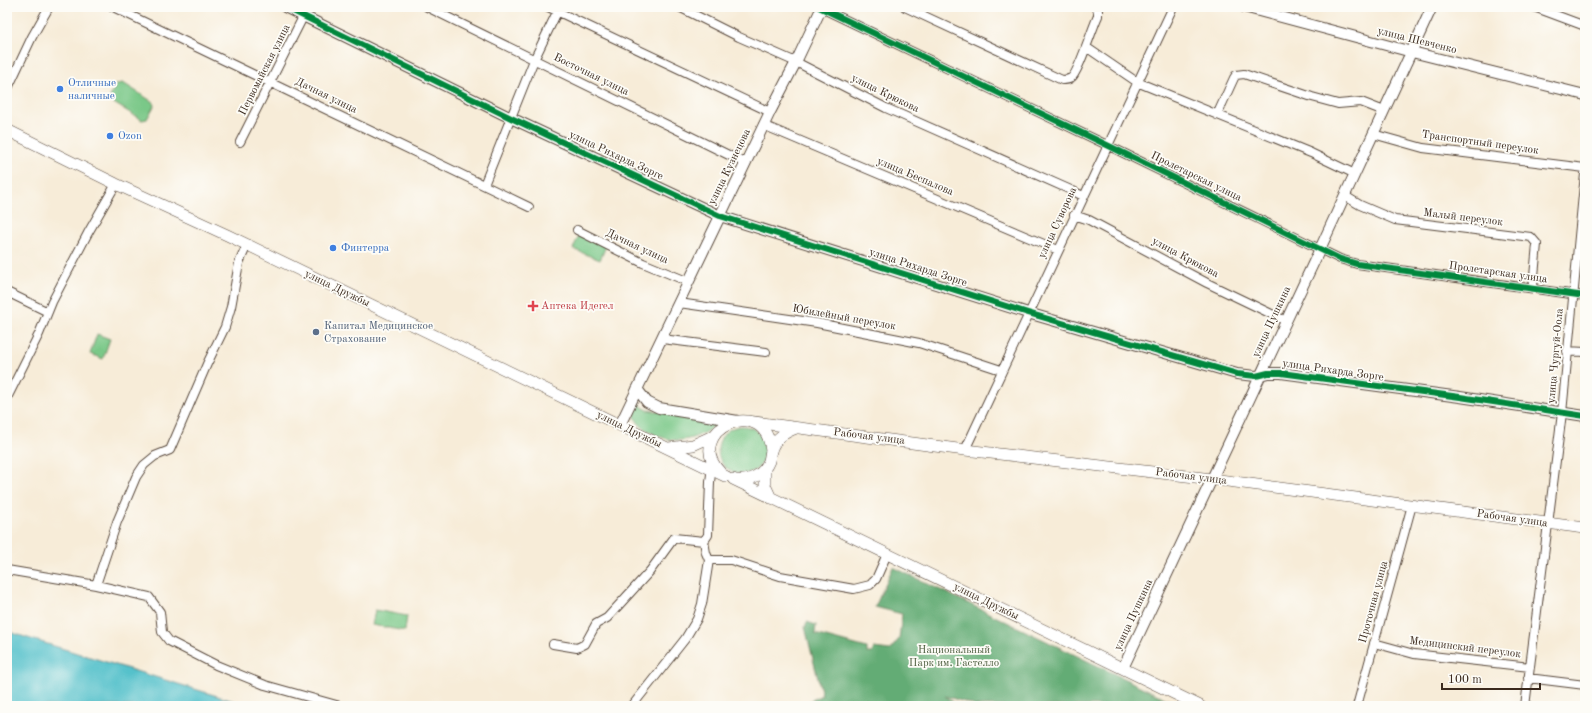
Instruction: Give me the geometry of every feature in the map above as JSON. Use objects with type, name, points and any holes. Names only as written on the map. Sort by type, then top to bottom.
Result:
[{"type":"main road","name":"улица Дружбы","points":[[7,130],[116,184],[247,245],[667,448],[712,465]]},
{"type":"main road","name":"Рабочая улица","points":[[743,421],[965,450],[1212,479],[1585,528]]},
{"type":"main road","points":[[771,451],[769,441],[764,432],[757,425],[743,421],[725,425],[715,435],[711,446],[712,465],[729,478],[742,480],[750,479],[765,469],[774,444],[784,434],[796,428]]},
{"type":"main road","name":"улица Дружбы","points":[[667,448],[693,445],[715,435]]},
{"type":"main road","points":[[765,469],[765,485],[771,498]]},
{"type":"main road","name":"улица Дружбы","points":[[729,478],[1200,706]]},
{"type":"street","points":[[7,90],[32,37],[49,7]]},
{"type":"street","name":"Дачная улица","points":[[113,7],[529,207]]},
{"type":"street","name":"улица Рихарда Зорге","points":[[285,7],[306,12],[511,118],[720,216],[1028,313],[1237,374],[1256,376],[1261,374],[1280,373],[1460,397],[1585,416]]},
{"type":"street","name":"Восточная улица","points":[[427,7],[745,162]]},
{"type":"street","points":[[548,7],[558,9],[770,112]]},
{"type":"street","name":"улица Крюкова","points":[[679,7],[739,37],[796,62],[886,108],[1083,196]]},
{"type":"street","points":[[905,7],[1062,80],[1066,80],[1074,76],[1098,16],[1096,7]]},
{"type":"street","name":"улица Суворова","points":[[965,450],[1001,370],[1173,7]]},
{"type":"street","name":"улица Шевченко","points":[[1244,7],[1412,52],[1585,95]]},
{"type":"street","name":"улица Пушкина","points":[[1123,668],[1374,134],[1432,7]]},
{"type":"street","points":[[1534,7],[1585,26]]},
{"type":"street","name":"улица Кузнецова","points":[[620,425],[745,162],[796,62],[821,8]]},
{"type":"street","name":"Пролетарская улица","points":[[821,8],[1108,145],[1340,259],[1357,264],[1585,296]]},
{"type":"street","points":[[484,185],[534,60],[558,9]]},
{"type":"street","name":"Первомайская улица","points":[[240,142],[306,12]]},
{"type":"street","points":[[1086,47],[1137,82],[1311,153],[1355,174]]},
{"type":"street","points":[[1218,115],[1234,78],[1236,75],[1244,74],[1312,98],[1338,104],[1361,102],[1384,111]]},
{"type":"street","name":"улица Беспалова","points":[[763,125],[1058,250]]},
{"type":"street","name":"Транспортный переулок","points":[[1374,134],[1423,148],[1585,168]]},
{"type":"street","name":"улица Чургуй-Оола","points":[[1525,706],[1562,413],[1585,174]]},
{"type":"street","points":[[7,398],[10,380],[39,334],[48,312],[88,233],[116,184]]},
{"type":"street","name":"Малый переулок","points":[[1344,196],[1360,205],[1395,220],[1531,237],[1537,244],[1533,288]]},
{"type":"street","name":"улица Крюкова","points":[[1074,216],[1089,220],[1207,283],[1286,320]]},
{"type":"street","name":"Дачная улица","points":[[577,230],[643,264],[689,282]]},
{"type":"street","points":[[96,585],[117,522],[136,477],[144,465],[155,456],[170,450],[204,370],[225,327],[231,307],[239,263],[247,245]]},
{"type":"street","points":[[7,292],[48,312]]},
{"type":"street","name":"Юбилейный переулок","points":[[679,303],[817,324],[919,343],[1001,370]]},
{"type":"street","points":[[662,339],[766,352]]},
{"type":"street","points":[[1567,350],[1585,352]]},
{"type":"street","points":[[637,389],[647,402],[659,408],[743,421]]},
{"type":"street","points":[[632,706],[685,639],[697,619],[703,596],[709,560],[704,541],[708,535],[712,465]]},
{"type":"street","name":"Проточная улица","points":[[1357,706],[1412,505]]},
{"type":"street","points":[[553,644],[577,648],[585,644],[596,624],[607,618],[650,571],[674,538],[704,541]]},
{"type":"street","points":[[709,560],[731,560],[780,576],[854,589],[870,586],[876,579],[887,554]]},
{"type":"street","points":[[7,570],[96,585],[149,597],[160,612],[162,632],[165,637],[216,665],[265,685],[340,706]]},
{"type":"street","name":"Медицинский переулок","points":[[1374,643],[1414,654],[1530,667]]},
{"type":"street","points":[[1528,678],[1585,685]]},
{"type":"green space","points":[[123,83],[153,102],[154,106],[147,119],[142,120],[112,102],[110,95],[117,84]]},
{"type":"green space","points":[[579,235],[606,246],[600,260],[573,249]]},
{"type":"green space","points":[[97,334],[110,339],[103,359],[90,354]]},
{"type":"green space","points":[[635,396],[642,407],[648,410],[721,421],[704,433],[695,437],[678,440],[660,437],[643,428],[636,420],[634,412]]},
{"type":"green space","points":[[737,426],[747,426],[759,433],[766,445],[766,455],[759,467],[747,474],[737,474],[729,470],[722,463],[718,455],[718,445],[722,437],[729,430]]},
{"type":"green space","name":"Национальный Парк им. Гастелло","points":[[893,567],[1181,706],[974,706],[945,696],[958,706],[799,706],[822,695],[805,627],[807,622],[816,625],[815,634],[867,648],[867,653],[872,653],[874,648],[890,650],[899,639],[902,614],[875,607]]},
{"type":"green space","points":[[375,610],[407,616],[405,631],[372,625]]},
{"type":"water","points":[[7,631],[28,638],[250,706],[7,706]]},
{"type":"cycle path","points":[[285,7],[511,118],[720,216],[1028,313],[1237,374],[1256,376],[1268,373],[1281,373],[1460,397],[1585,416]]},
{"type":"cycle path","points":[[819,7],[1340,259],[1357,264],[1585,296]]},
{"type":"place","name":"Отличные наличные","points":[[60,89]]},
{"type":"place","name":"Ozon","points":[[110,136]]},
{"type":"place","name":"Финтерра","points":[[333,248]]},
{"type":"place","name":"Аптека Идегел","points":[[533,306]]},
{"type":"place","name":"Капитал Медицинское Страхование","points":[[316,332]]}]
